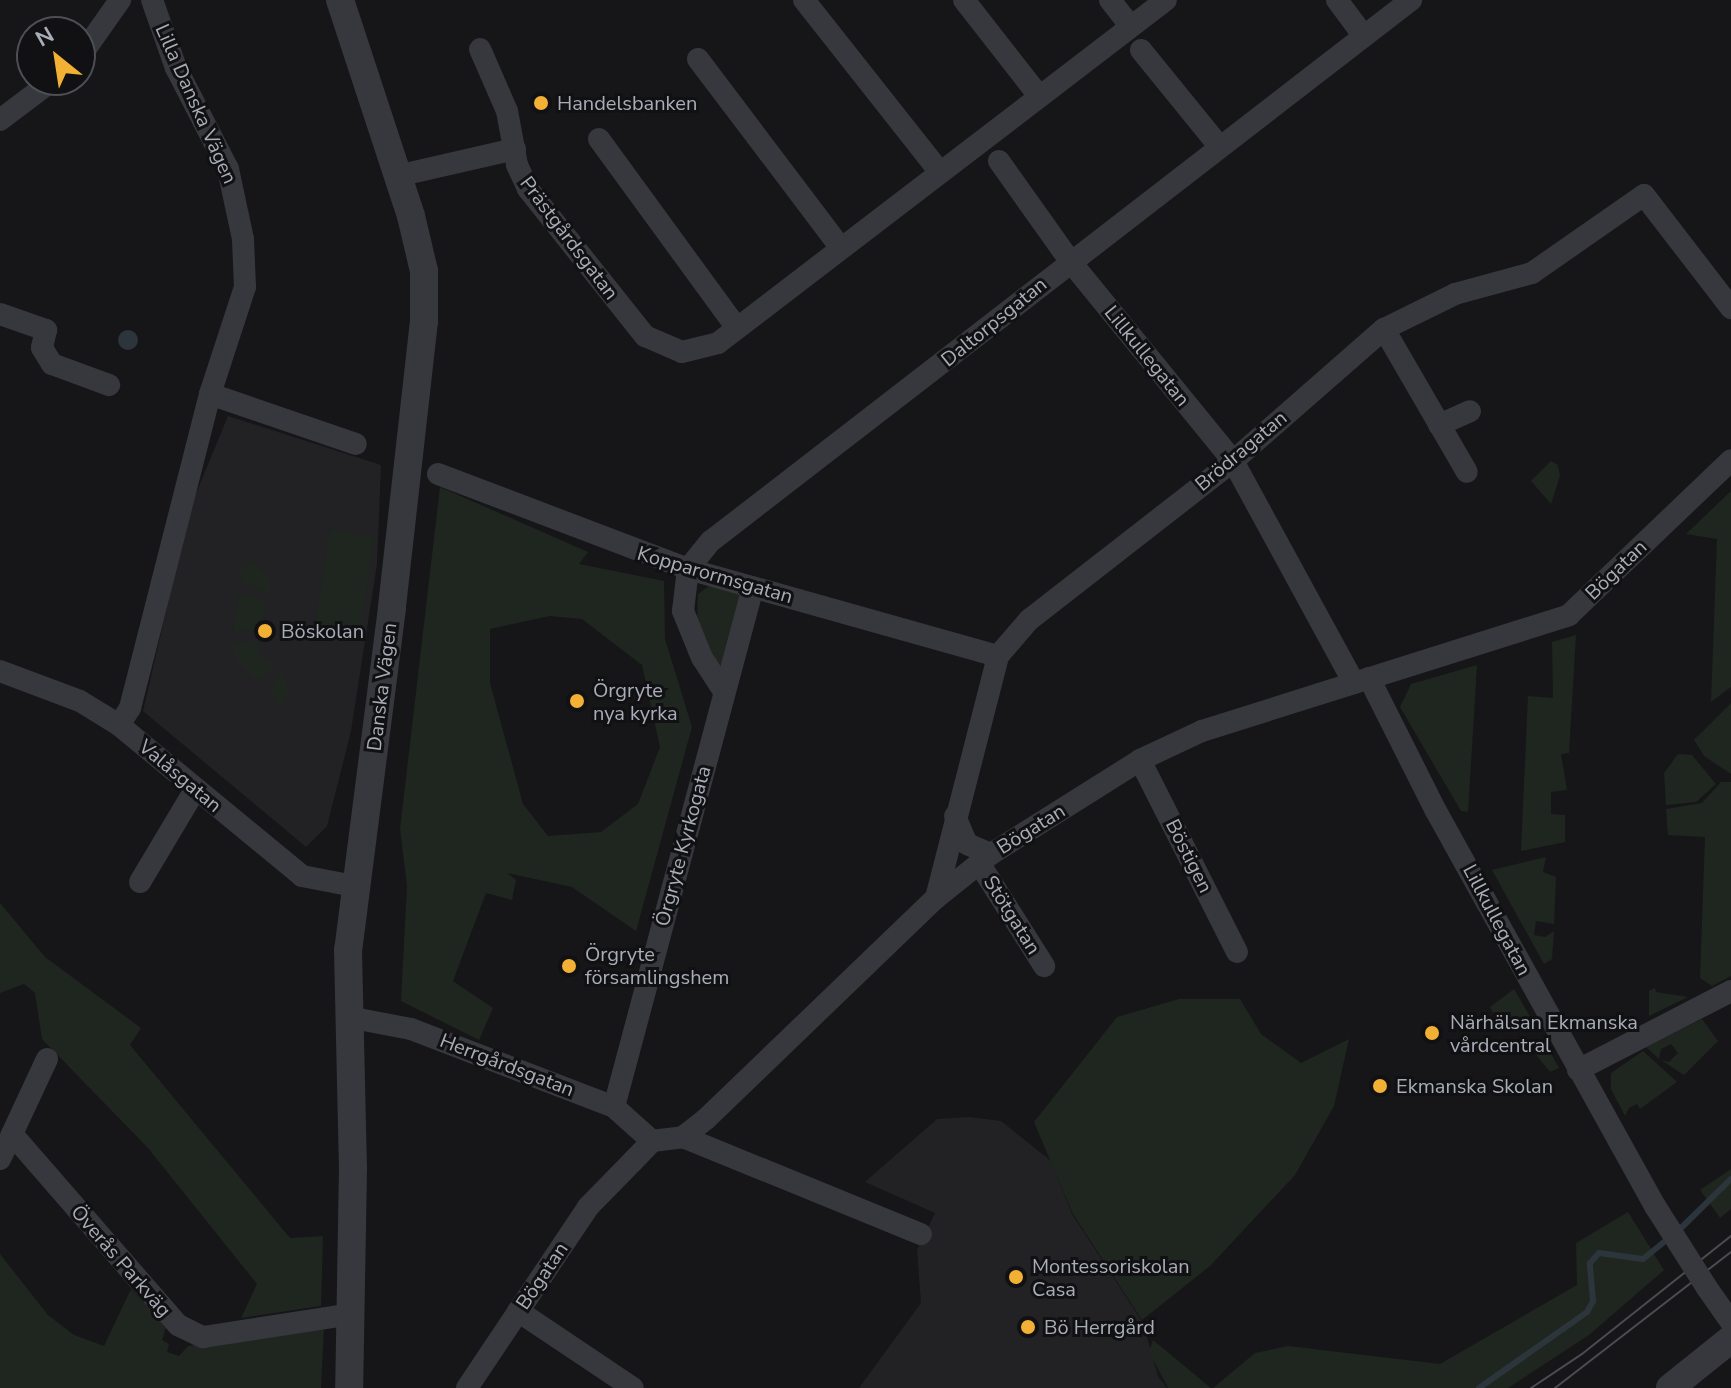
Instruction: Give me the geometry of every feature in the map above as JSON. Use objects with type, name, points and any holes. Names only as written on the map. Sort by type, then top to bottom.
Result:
[{"type":"street","points":[[96,34],[120,0]]},
{"type":"street","name":"Lilla Danska Vägen","points":[[119,725],[130,708],[210,394],[245,287],[243,239],[228,169],[176,68],[152,0]]},
{"type":"street","name":"Danska Vägen","points":[[340,0],[420,248],[424,321],[379,722],[354,886],[348,1017],[349,1388]]},
{"type":"street","points":[[804,0],[940,172]]},
{"type":"street","points":[[964,0],[1039,96]]},
{"type":"street","points":[[1110,0],[1130,26]]},
{"type":"street","name":"Prästgårdsgatan","points":[[397,176],[515,149],[528,189],[645,336],[682,352],[718,343],[1166,0]]},
{"type":"street","points":[[1337,0],[1363,35]]},
{"type":"street","name":"Daltorpsgatan","points":[[688,569],[711,541],[1411,0]]},
{"type":"street","points":[[480,49],[507,111],[515,149]]},
{"type":"street","points":[[1141,50],[1219,146]]},
{"type":"street","points":[[698,59],[841,248]]},
{"type":"street","points":[[0,120],[32,96]]},
{"type":"street","points":[[599,139],[737,328]]},
{"type":"street","name":"Lillkullegatan","points":[[999,161],[1070,261],[1233,461],[1362,681],[1655,1206],[1731,1322]]},
{"type":"street","name":"Brödragatan","points":[[936,898],[998,656],[1029,620],[1233,461],[1384,329],[1455,294],[1532,273],[1644,195],[1731,308]]},
{"type":"street","points":[[0,314],[46,330],[42,348],[52,364],[109,385]]},
{"type":"street","points":[[1384,329],[1467,472]]},
{"type":"street","points":[[210,394],[356,444]]},
{"type":"street","points":[[1439,425],[1470,411]]},
{"type":"street","name":"Bögatan","points":[[683,1137],[936,898],[985,859],[1140,760],[1202,731],[1569,615],[1731,460]]},
{"type":"street","name":"Kopparormsgatan","points":[[438,474],[688,569],[998,656]]},
{"type":"street","points":[[688,569],[683,595],[689,632],[723,690]]},
{"type":"street","name":"Örgryte Kyrkogata","points":[[614,1107],[753,587]]},
{"type":"street","name":"Valåsgatan","points":[[0,671],[80,701],[119,725],[302,876],[354,886]]},
{"type":"street","name":"Böstigen","points":[[1140,760],[1237,952]]},
{"type":"street","points":[[140,882],[196,788]]},
{"type":"street","points":[[955,816],[967,844],[985,859]]},
{"type":"street","name":"Stötgatan","points":[[985,859],[1044,966]]},
{"type":"street","points":[[1578,1070],[1731,991]]},
{"type":"street","name":"Herrgårdsgatan","points":[[348,1017],[411,1029],[614,1107],[652,1141]]},
{"type":"street","points":[[0,1159],[47,1059]]},
{"type":"street","name":"Överås Parkväg","points":[[12,1134],[161,1307],[189,1332],[203,1337],[351,1314]]},
{"type":"street","points":[[652,1141],[683,1137],[921,1234]]},
{"type":"street","name":"Bögatan","points":[[467,1388],[588,1207],[652,1141]]},
{"type":"street","points":[[518,1311],[633,1388]]},
{"type":"street","points":[[1670,1388],[1727,1350]]},
{"type":"shaded area","points":[[124,330],[132,330],[138,340],[132,350],[124,350],[118,344],[118,336]]},
{"type":"shaded area","name":"Böskolan","points":[[228,416],[381,465],[377,564],[351,731],[327,826],[306,847],[143,711],[190,508]]},
{"type":"shaded area","points":[[1551,461],[1558,465],[1560,476],[1551,504],[1531,481]]},
{"type":"shaded area","points":[[440,487],[588,552],[579,564],[664,581],[665,639],[692,727],[636,931],[572,887],[507,873],[516,880],[512,900],[486,893],[453,981],[493,1008],[479,1040],[401,1001],[407,886],[400,829]],"holes":[[[550,616],[582,619],[642,665],[660,747],[638,804],[601,832],[548,836],[523,804],[490,683],[490,629]]]},
{"type":"shaded area","points":[[1731,491],[1731,687],[1711,702],[1717,539],[1686,534]]},
{"type":"shaded area","points":[[330,530],[374,537],[359,632],[315,625]]},
{"type":"shaded area","points":[[252,561],[269,577],[269,593],[241,582],[241,568]]},
{"type":"shaded area","points":[[709,586],[742,590],[721,667],[717,667],[697,621],[698,594]]},
{"type":"shaded area","points":[[239,593],[267,603],[258,630],[233,631]]},
{"type":"shaded area","points":[[1576,635],[1569,753],[1561,754],[1567,790],[1551,792],[1551,814],[1565,815],[1565,842],[1521,851],[1528,696],[1553,698],[1552,642]]},
{"type":"shaded area","points":[[256,640],[261,656],[274,666],[258,681],[236,659],[231,645]]},
{"type":"shaded area","points":[[1477,665],[1468,812],[1461,811],[1400,707],[1411,684]]},
{"type":"shaded area","points":[[283,672],[289,692],[279,706],[269,690]]},
{"type":"shaded area","points":[[1731,703],[1731,774],[1704,756],[1694,740]]},
{"type":"shaded area","points":[[1678,754],[1692,755],[1716,784],[1696,802],[1666,805],[1664,773]]},
{"type":"shaded area","points":[[1721,782],[1731,782],[1731,976],[1712,986],[1700,978],[1705,837],[1668,835],[1666,809],[1702,803]]},
{"type":"shaded area","points":[[1546,857],[1543,872],[1556,877],[1554,924],[1536,921],[1534,935],[1545,937],[1554,931],[1552,959],[1544,964],[1492,870]]},
{"type":"shaded area","points":[[0,903],[45,957],[141,1028],[130,1045],[290,1238],[323,1236],[321,1306],[241,1318],[257,1284],[148,1148],[42,1039],[35,993],[24,984],[0,993]]},
{"type":"shaded area","points":[[1655,988],[1656,992],[1688,997],[1649,1016],[1649,991]]},
{"type":"shaded area","points":[[1514,989],[1536,1027],[1533,1029],[1502,1029],[1490,1007]]},
{"type":"shaded area","points":[[1179,999],[1240,999],[1261,1034],[1301,1063],[1349,1039],[1334,1106],[1295,1175],[1210,1266],[1142,1320],[1073,1214],[1034,1122],[1117,1017]]},
{"type":"shaded area","points":[[1702,1019],[1718,1041],[1684,1075],[1661,1060],[1669,1062],[1678,1053],[1671,1044],[1661,1049],[1659,1059],[1646,1047]]},
{"type":"shaded area","points":[[1547,1046],[1559,1068],[1550,1072],[1533,1051]]},
{"type":"shaded area","points":[[1643,1051],[1677,1082],[1640,1109],[1637,1104],[1629,1108],[1625,1116],[1611,1089],[1611,1073]]},
{"type":"shaded area","name":"Montessoriskolan Casa","points":[[969,1117],[1001,1121],[1051,1161],[1072,1214],[1143,1323],[1158,1376],[1167,1388],[859,1388],[921,1303],[917,1250],[935,1213],[865,1182],[937,1119]]},
{"type":"shaded area","points":[[1731,1169],[1731,1209],[1720,1218],[1700,1190]]},
{"type":"shaded area","points":[[1628,1212],[1664,1270],[1589,1335],[1508,1388],[1213,1388],[1255,1353],[1288,1346],[1440,1364],[1577,1285],[1576,1243]]},
{"type":"shaded area","points":[[0,1254],[48,1315],[74,1335],[104,1346],[131,1289],[166,1327],[162,1340],[169,1344],[167,1352],[179,1356],[188,1346],[324,1327],[321,1388],[0,1388]]},
{"type":"shaded area","points":[[1153,1340],[1211,1388],[1168,1388],[1149,1352]]},
{"type":"waterway","points":[[1678,1231],[1731,1179]]},
{"type":"waterway","points":[[1479,1388],[1587,1312],[1593,1301],[1590,1263],[1599,1253],[1643,1259],[1669,1238]]},
{"type":"tram line","points":[[1531,1388],[1582,1354],[1731,1236]]},
{"type":"tram line","points":[[1555,1388],[1731,1252]]},
{"type":"place","name":"Handelsbanken","points":[[541,103]]},
{"type":"place","name":"Böskolan","points":[[265,631]]},
{"type":"place","name":"Örgryte nya kyrka","points":[[577,701]]},
{"type":"place","name":"Örgryte församlingshem","points":[[569,966]]},
{"type":"place","name":"Närhälsan Ekmanska vårdcentral","points":[[1432,1033]]},
{"type":"place","name":"Ekmanska Skolan","points":[[1380,1086]]},
{"type":"place","name":"Montessoriskolan Casa","points":[[1016,1277]]},
{"type":"place","name":"Bö Herrgård","points":[[1028,1327]]}]
